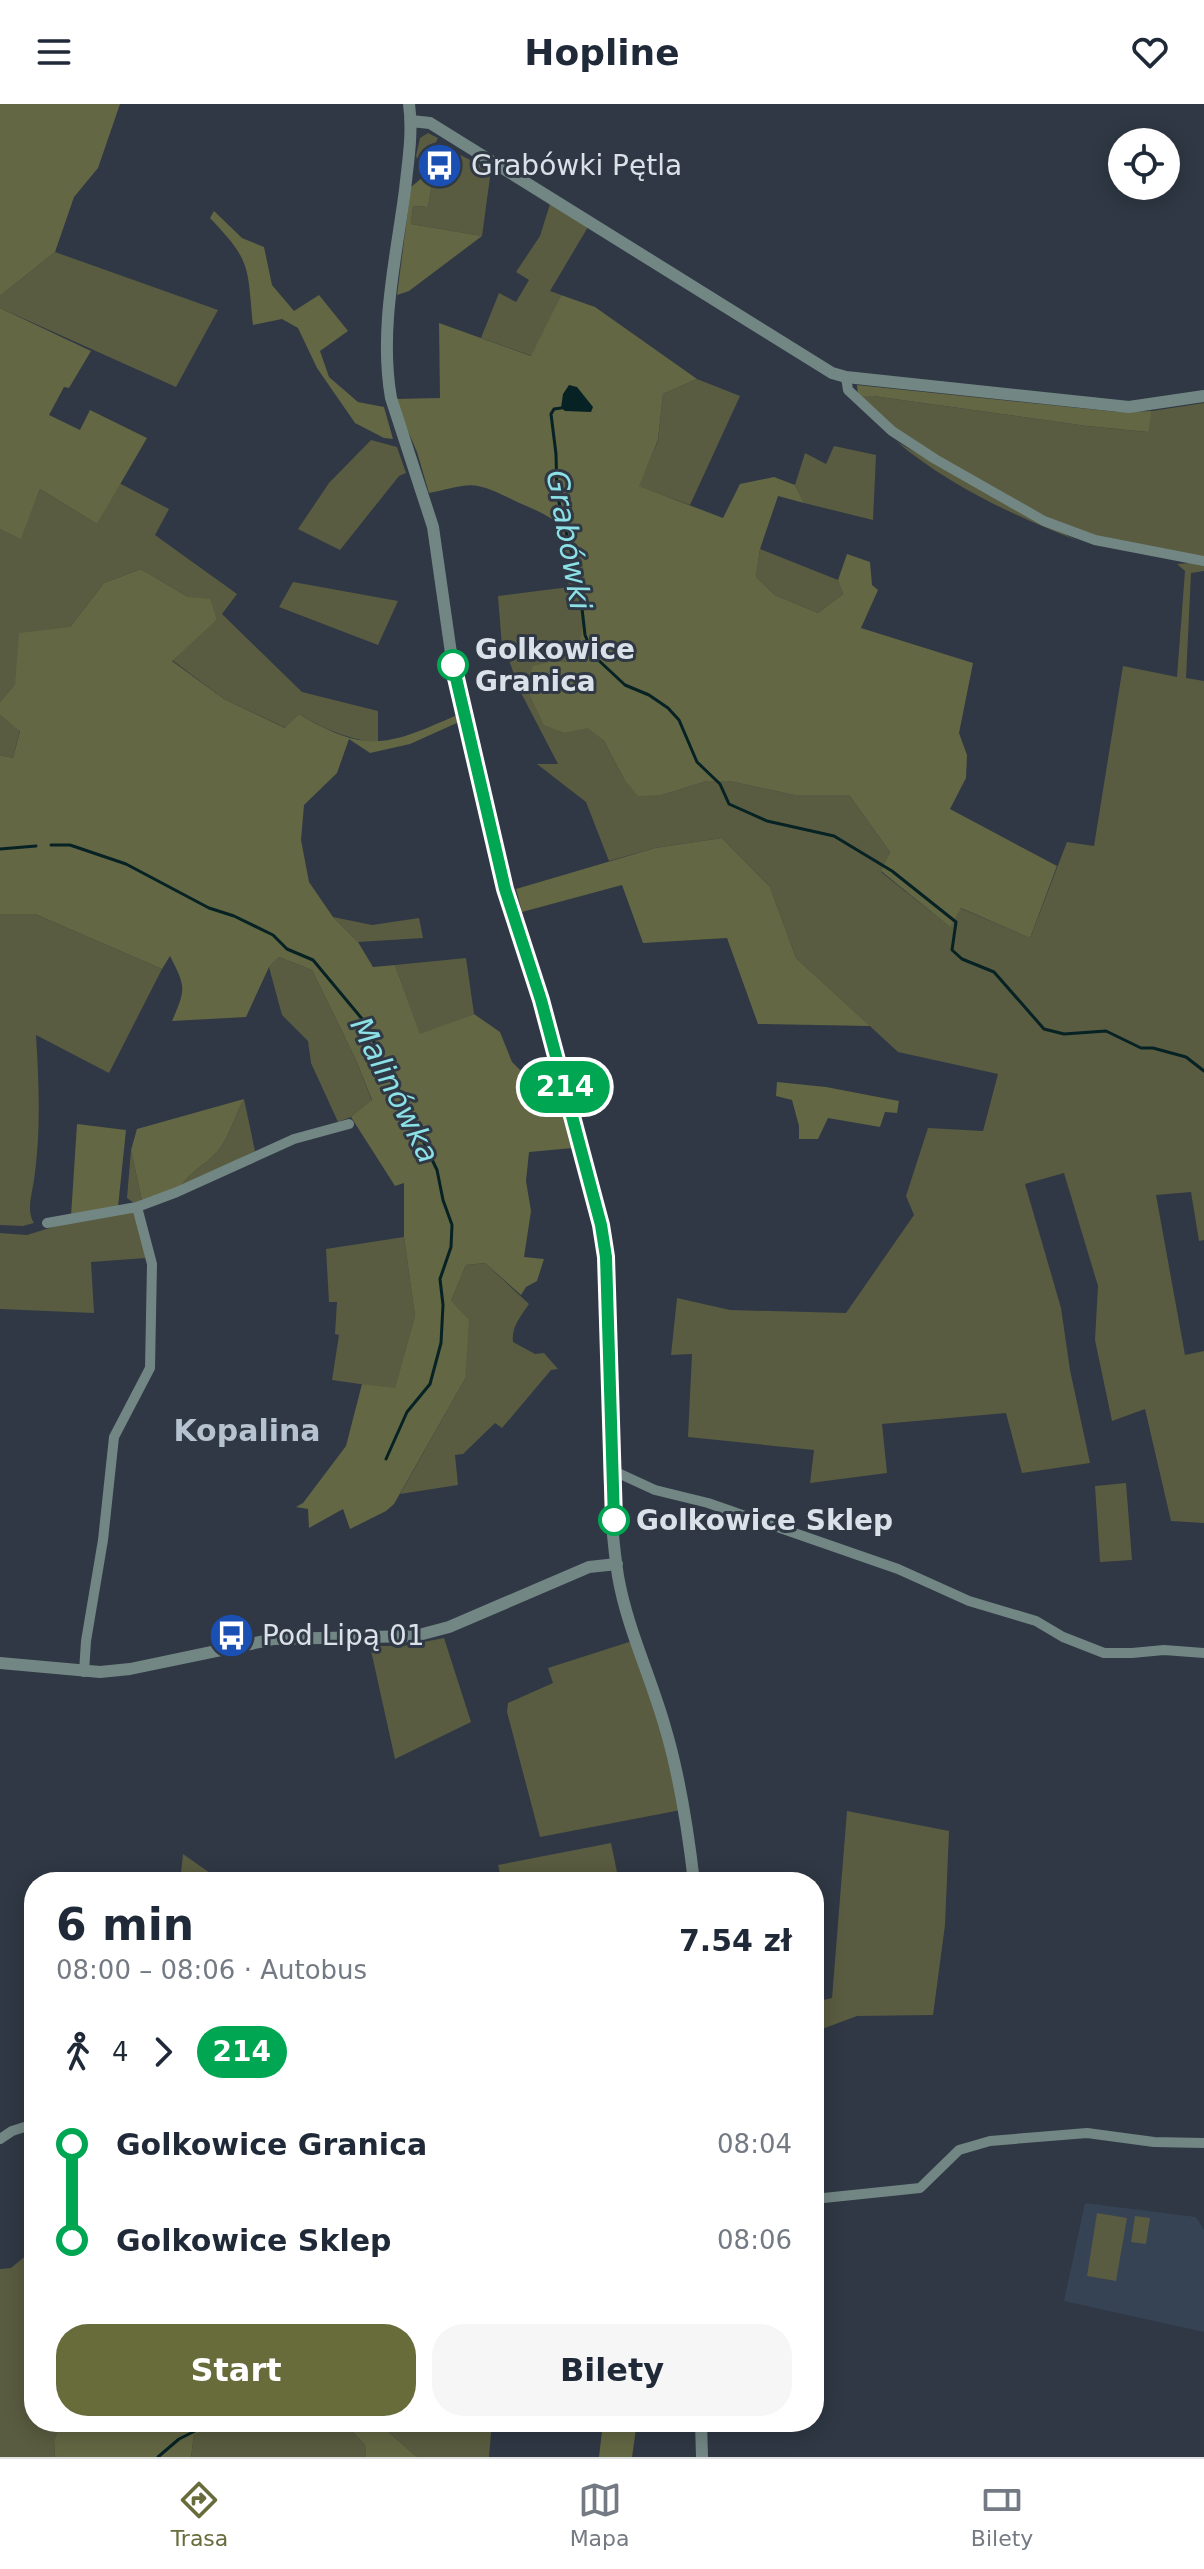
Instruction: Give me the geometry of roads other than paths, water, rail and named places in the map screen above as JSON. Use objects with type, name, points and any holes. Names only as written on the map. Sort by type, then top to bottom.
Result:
[{"type":"street","points":[[409,104],[411,143],[388,324],[387,377],[433,527],[454,674],[505,889],[541,1000],[601,1225],[606,1267],[611,1473],[620,1587],[666,1729],[683,1806],[693,1872]]},
{"type":"street","points":[[411,121],[430,123],[828,371],[846,377],[1129,407],[1204,396]]},
{"type":"street","points":[[846,377],[848,390],[892,431],[1044,521],[1095,540],[1204,561]]},
{"type":"street","points":[[47,1223],[137,1207],[294,1139],[349,1124]]},
{"type":"street","points":[[84,1672],[86,1641],[105,1531],[114,1437],[150,1368],[152,1264],[137,1207]]},
{"type":"street","points":[[611,1473],[886,1565],[969,1601],[1036,1621],[1063,1637],[1104,1653],[1164,1650],[1204,1653]]},
{"type":"street","points":[[0,1663],[84,1672],[130,1669],[274,1639],[427,1634],[482,1614],[589,1567],[617,1564]]},
{"type":"street","points":[[0,2139],[24,2127]]},
{"type":"street","points":[[824,2198],[920,2188],[959,2150],[990,2141],[1087,2133],[1144,2142],[1204,2143]]},
{"type":"street","points":[[701,2432],[702,2457]]},
{"type":"waterway","name":"Grabówki","points":[[561,408],[554,409],[551,414],[557,494],[577,564],[585,635],[594,656],[625,685],[649,695],[679,720],[697,762],[720,784],[729,804],[767,821],[834,836],[892,871],[956,922],[952,950],[962,959],[994,972],[1044,1029],[1064,1034],[1106,1031],[1141,1048],[1186,1057],[1204,1071]]},
{"type":"waterway","name":"Malinówka","points":[[51,845],[70,845],[126,864],[209,908],[273,935],[287,949],[313,960],[368,1026],[386,1074],[400,1092],[437,1170],[452,1225],[451,1247],[440,1279],[443,1305],[441,1343],[430,1384],[407,1412],[386,1459]]},
{"type":"waterway","name":"Malinówka","points":[[0,849],[36,846]]},
{"type":"waterway","points":[[158,2457],[179,2439],[193,2432]]},
{"type":"place","name":"Grabówki Pętla","points":[[440,165]]},
{"type":"place","name":"Golkowice Granica","points":[[453,665]]},
{"type":"place","name":"Golkowice Sklep","points":[[614,1520]]},
{"type":"place","name":"Pod Lipą 01","points":[[231,1635]]},
{"type":"district","name":"Kopalina","points":[[247,1430]]}]
